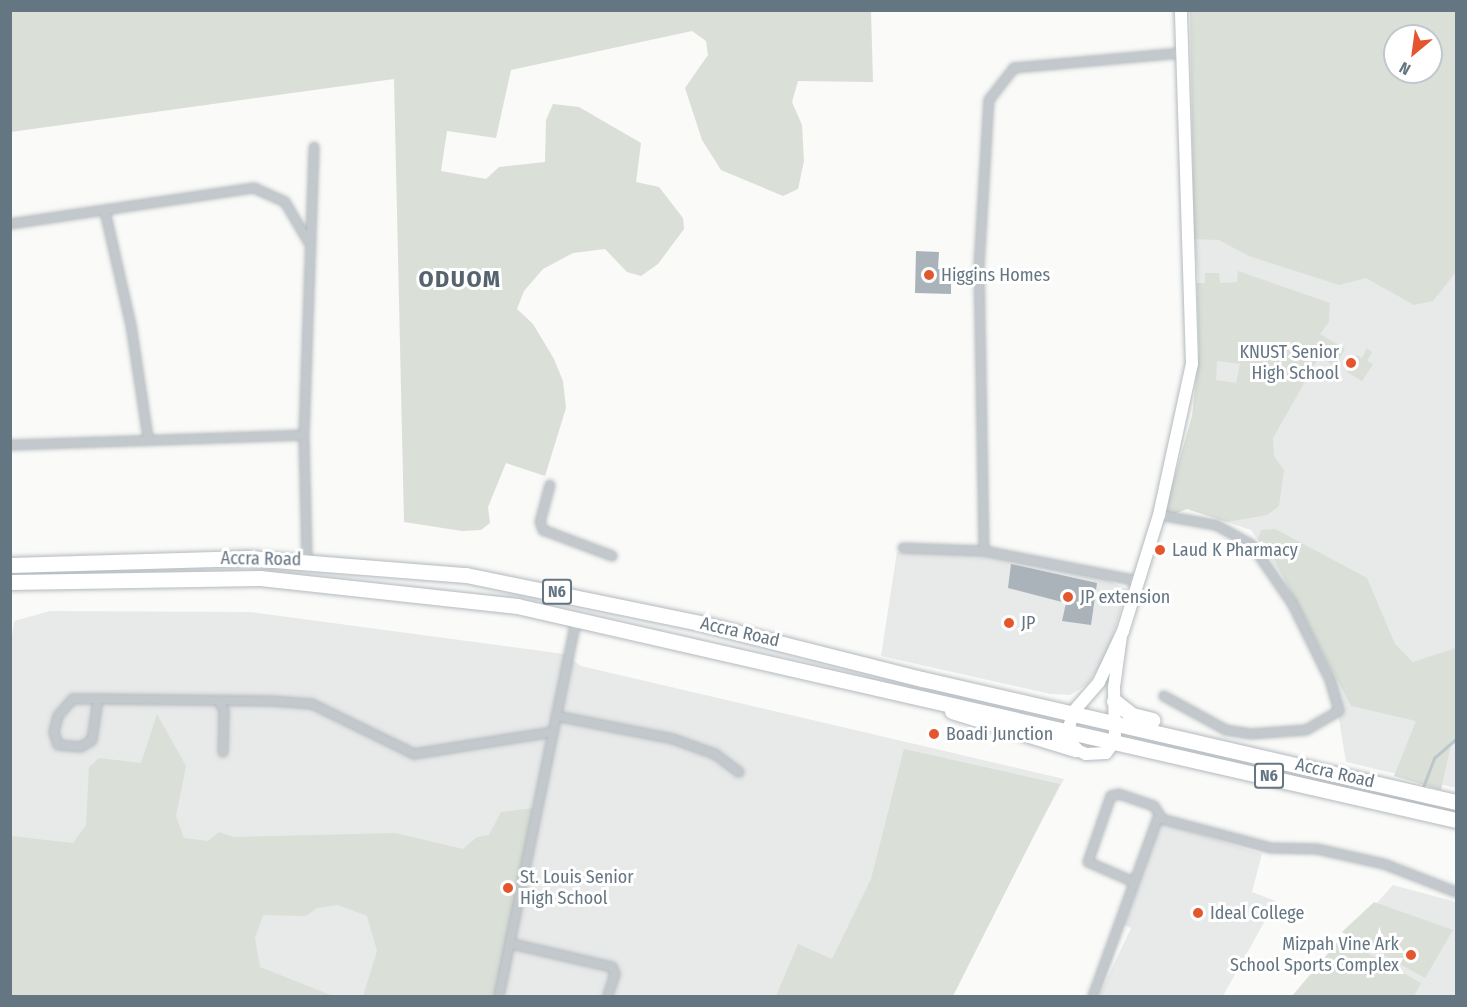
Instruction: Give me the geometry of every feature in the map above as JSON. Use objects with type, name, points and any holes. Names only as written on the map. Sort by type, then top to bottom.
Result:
[{"type":"highway","name":"Accra Road","points":[[10,565],[149,558],[307,560],[431,571],[532,586],[1456,802]]},
{"type":"highway","name":"Accra Road","points":[[10,582],[260,578],[370,587],[578,616],[1456,820]]},
{"type":"highway","points":[[911,695],[978,722],[1075,749]]},
{"type":"highway","points":[[1114,701],[1132,715],[1217,738],[1236,750]]},
{"type":"street","points":[[1121,636],[1114,701],[1115,741],[1098,756],[1075,749],[1068,730],[1074,711],[1095,689],[1121,636],[1159,515],[1189,386],[1194,332],[1180,53],[1181,10]]},
{"type":"street","points":[[984,551],[979,266],[989,100],[1014,68],[1180,53]]},
{"type":"street","points":[[307,560],[304,435],[308,243],[314,147]]},
{"type":"street","points":[[10,224],[254,188],[285,202],[308,243]]},
{"type":"street","points":[[105,211],[131,325],[148,438]]},
{"type":"street","points":[[10,445],[148,438],[304,435]]},
{"type":"street","points":[[550,485],[540,522],[543,530],[612,556]]},
{"type":"street","points":[[1159,515],[1216,525],[1252,544],[1292,603],[1330,680],[1339,711],[1306,729],[1251,734],[1226,730],[1164,696]]},
{"type":"street","points":[[903,548],[984,551],[1138,581]]},
{"type":"street","points":[[499,996],[512,944],[556,716],[578,616]]},
{"type":"street","points":[[98,699],[92,740],[81,747],[58,745],[54,732],[58,716],[73,699],[98,699],[219,701],[312,704],[414,754],[553,732]]},
{"type":"street","points":[[219,701],[224,711],[223,752]]},
{"type":"street","points":[[556,716],[673,739],[722,758],[739,772]]},
{"type":"street","points":[[1134,882],[1088,862],[1111,796],[1119,794],[1154,806],[1162,819],[1271,848],[1317,849],[1384,864],[1456,892]]},
{"type":"street","points":[[1093,996],[1134,882],[1162,819]]},
{"type":"street","points":[[512,944],[612,967],[615,974],[608,996]]},
{"type":"shaded area","points":[[10,11],[871,11],[873,82],[798,81],[792,102],[802,125],[804,161],[798,189],[783,196],[721,170],[702,140],[685,88],[708,55],[706,41],[692,31],[511,70],[496,138],[447,131],[441,171],[486,179],[499,167],[545,162],[546,120],[553,104],[579,107],[641,143],[636,182],[659,187],[683,218],[684,229],[658,264],[641,276],[627,272],[605,249],[573,253],[543,269],[524,291],[517,309],[533,324],[554,359],[563,381],[566,408],[545,476],[506,463],[488,507],[490,523],[481,530],[462,531],[404,522],[394,79],[11,132]]},
{"type":"shaded area","points":[[1190,11],[1456,11],[1456,272],[1433,301],[1414,305],[1366,278],[1339,285],[1249,256],[1219,240],[1194,239]]},
{"type":"shaded area","points":[[1196,11],[1456,11],[1456,788],[1346,762],[1331,671],[1281,575],[1251,530],[1190,510],[1204,337],[1193,224]]},
{"type":"shaded area","points":[[1238,271],[1330,303],[1329,322],[1320,334],[1345,349],[1335,366],[1319,357],[1273,438],[1274,456],[1284,470],[1279,506],[1267,515],[1227,522],[1187,509],[1172,515],[1165,511],[1192,416],[1199,352],[1197,283],[1205,283],[1205,273],[1219,273],[1220,283],[1237,282]],"holes":[[[1217,361],[1240,364],[1236,383],[1216,380]]]},
{"type":"shaded area","points":[[1367,348],[1372,352],[1367,361],[1373,364],[1362,381],[1347,372],[1356,355],[1362,358]]},
{"type":"shaded area","points":[[1275,529],[1367,578],[1395,644],[1413,662],[1456,648],[1456,744],[1451,744],[1441,790],[1394,776],[1416,721],[1351,706],[1270,551],[1258,539],[1261,530]]},
{"type":"shaded area","points":[[897,552],[975,554],[1103,578],[1127,589],[1107,655],[1088,684],[1070,695],[1050,694],[881,656]]},
{"type":"shaded area","name":"St. Louis Senior High School","points":[[50,611],[250,612],[564,654],[581,666],[1064,779],[949,996],[11,996],[11,645],[14,621]]},
{"type":"shaded area","points":[[157,714],[186,766],[176,816],[184,838],[208,841],[219,832],[234,837],[395,833],[463,849],[477,837],[489,835],[501,812],[533,808],[497,996],[363,996],[377,951],[367,916],[338,905],[317,908],[306,916],[263,915],[255,938],[260,967],[333,996],[11,996],[11,836],[73,843],[86,825],[89,767],[99,758],[141,763]]},
{"type":"shaded area","points":[[904,749],[1060,784],[953,996],[776,996],[798,944],[832,959],[871,879]]},
{"type":"shaded area","name":"Ideal College","points":[[1160,822],[1262,854],[1252,892],[1276,901],[1223,996],[1099,996],[1131,928],[1124,925]]},
{"type":"shaded area","points":[[1393,885],[1456,902],[1456,996],[1293,996]]},
{"type":"shaded area","name":"Mizpah Vine Ark School Sports Complex","points":[[1374,902],[1453,930],[1425,978],[1342,932]]},
{"type":"shaded area","points":[[1341,938],[1421,983],[1414,996],[1292,996]]},
{"type":"building","name":"Higgins Homes","points":[[916,251],[939,252],[938,269],[942,269],[942,280],[951,280],[951,294],[915,293]]},
{"type":"building","name":"JP extension","points":[[1011,564],[1097,583],[1091,625],[1062,621],[1066,603],[1008,588]]},
{"type":"waterway","points":[[1423,787],[1434,758],[1456,739]]},
{"type":"place","name":"Higgins Homes","points":[[929,275]]},
{"type":"place","name":"KNUST Senior High School","points":[[1351,363]]},
{"type":"place","name":"Laud K Pharmacy","points":[[1160,550]]},
{"type":"place","name":"JP extension","points":[[1068,597]]},
{"type":"place","name":"JP","points":[[1009,623]]},
{"type":"place","name":"Boadi Junction","points":[[934,734]]},
{"type":"place","name":"St. Louis Senior High School","points":[[508,888]]},
{"type":"place","name":"Ideal College","points":[[1198,913]]},
{"type":"place","name":"Mizpah Vine Ark School Sports Complex","points":[[1411,955]]},
{"type":"district","name":"ODUOM","points":[[460,280]]}]
